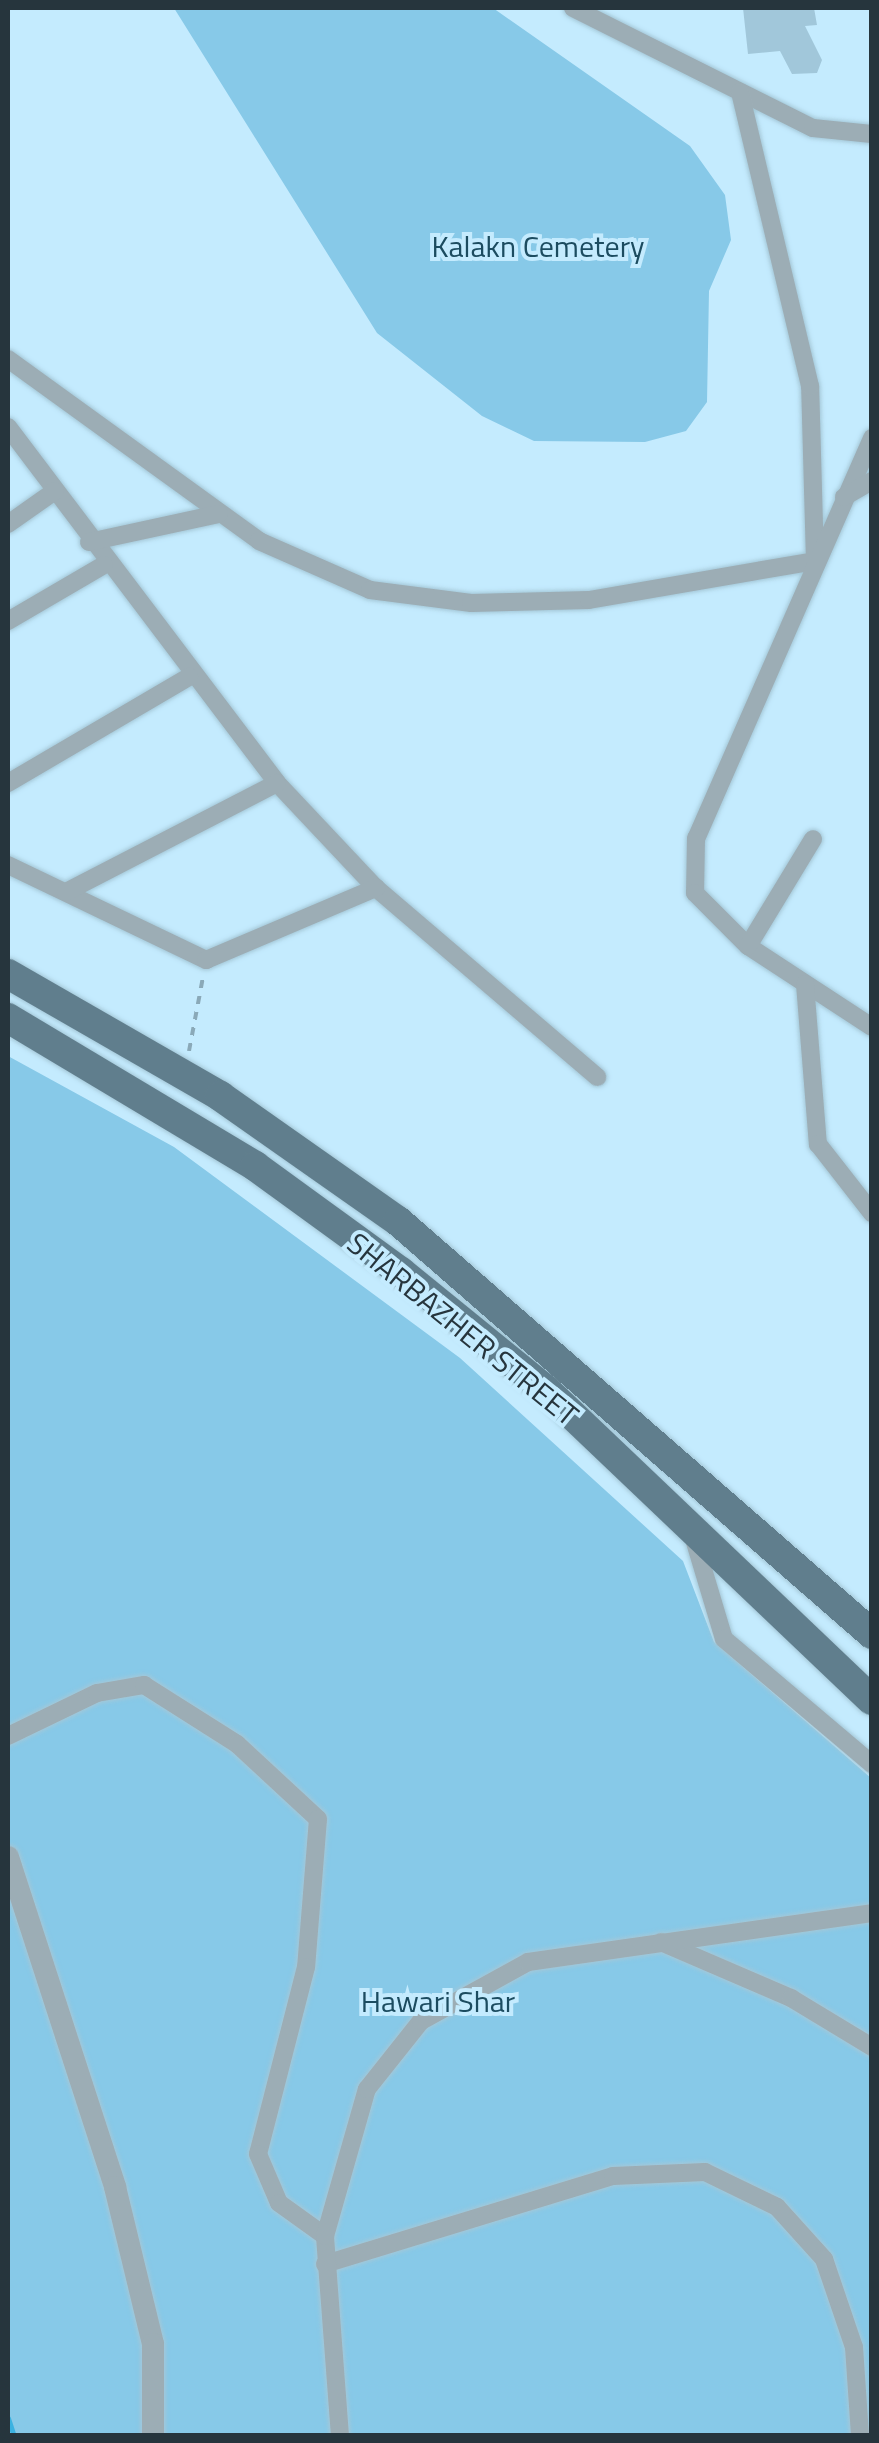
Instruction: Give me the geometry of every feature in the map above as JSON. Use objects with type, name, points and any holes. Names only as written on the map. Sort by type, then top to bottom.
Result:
[{"type":"main road","name":"SHARBAZHER STREET","points":[[8,974],[184,1076],[449,1264],[872,1634]]},
{"type":"main road","name":"SHARBAZHER STREET","points":[[8,1018],[255,1166],[427,1293],[544,1389],[694,1538],[872,1700]]},
{"type":"main road","points":[[427,1293],[449,1264]]},
{"type":"street","points":[[572,8],[814,128],[872,134]]},
{"type":"street","points":[[740,92],[810,386],[815,562]]},
{"type":"street","points":[[8,359],[219,514],[335,581],[471,603],[589,600],[815,562]]},
{"type":"street","points":[[8,427],[104,565],[278,783],[376,888],[597,1076]]},
{"type":"street","points":[[872,438],[696,838],[695,893],[748,946],[872,1026]]},
{"type":"street","points":[[844,497],[872,482]]},
{"type":"street","points":[[8,524],[55,491]]},
{"type":"street","points":[[89,542],[219,514]]},
{"type":"street","points":[[8,621],[104,565]]},
{"type":"street","points":[[8,783],[190,677]]},
{"type":"street","points":[[66,892],[278,783]]},
{"type":"street","points":[[748,946],[812,840]]},
{"type":"street","points":[[8,865],[206,960],[376,888]]},
{"type":"street","points":[[805,984],[818,1144],[872,1214]]},
{"type":"street","points":[[694,1538],[724,1639],[872,1764]]},
{"type":"street","points":[[10,1731],[98,1692],[144,1685],[237,1744],[318,1819],[306,1967],[258,2154],[279,2203],[325,2236]]},
{"type":"street","points":[[8,1857],[47,1956],[115,2187],[153,2344],[152,2436]]},
{"type":"street","points":[[340,2436],[325,2236],[367,2088],[421,2021],[528,1962],[872,1913]]},
{"type":"street","points":[[660,1942],[791,1998],[872,2047]]},
{"type":"street","points":[[325,2264],[613,2176],[705,2172],[777,2206],[824,2259],[854,2347],[860,2436]]},
{"type":"path","points":[[184,1076],[206,960]]},
{"type":"green space","name":"Kalakn Cemetery","points":[[174,8],[493,8],[690,146],[725,195],[731,240],[709,291],[707,402],[686,431],[645,442],[534,441],[482,416],[377,333]]},
{"type":"green space","name":"Hawari Shar","points":[[8,1056],[174,1147],[460,1358],[683,1561],[714,1642],[871,1778],[871,2435],[8,2435]]},
{"type":"building","points":[[743,8],[814,8],[817,25],[805,26],[822,60],[817,73],[792,74],[780,51],[748,54]]},
{"type":"waterway","points":[[8,2418],[14,2436]]}]
